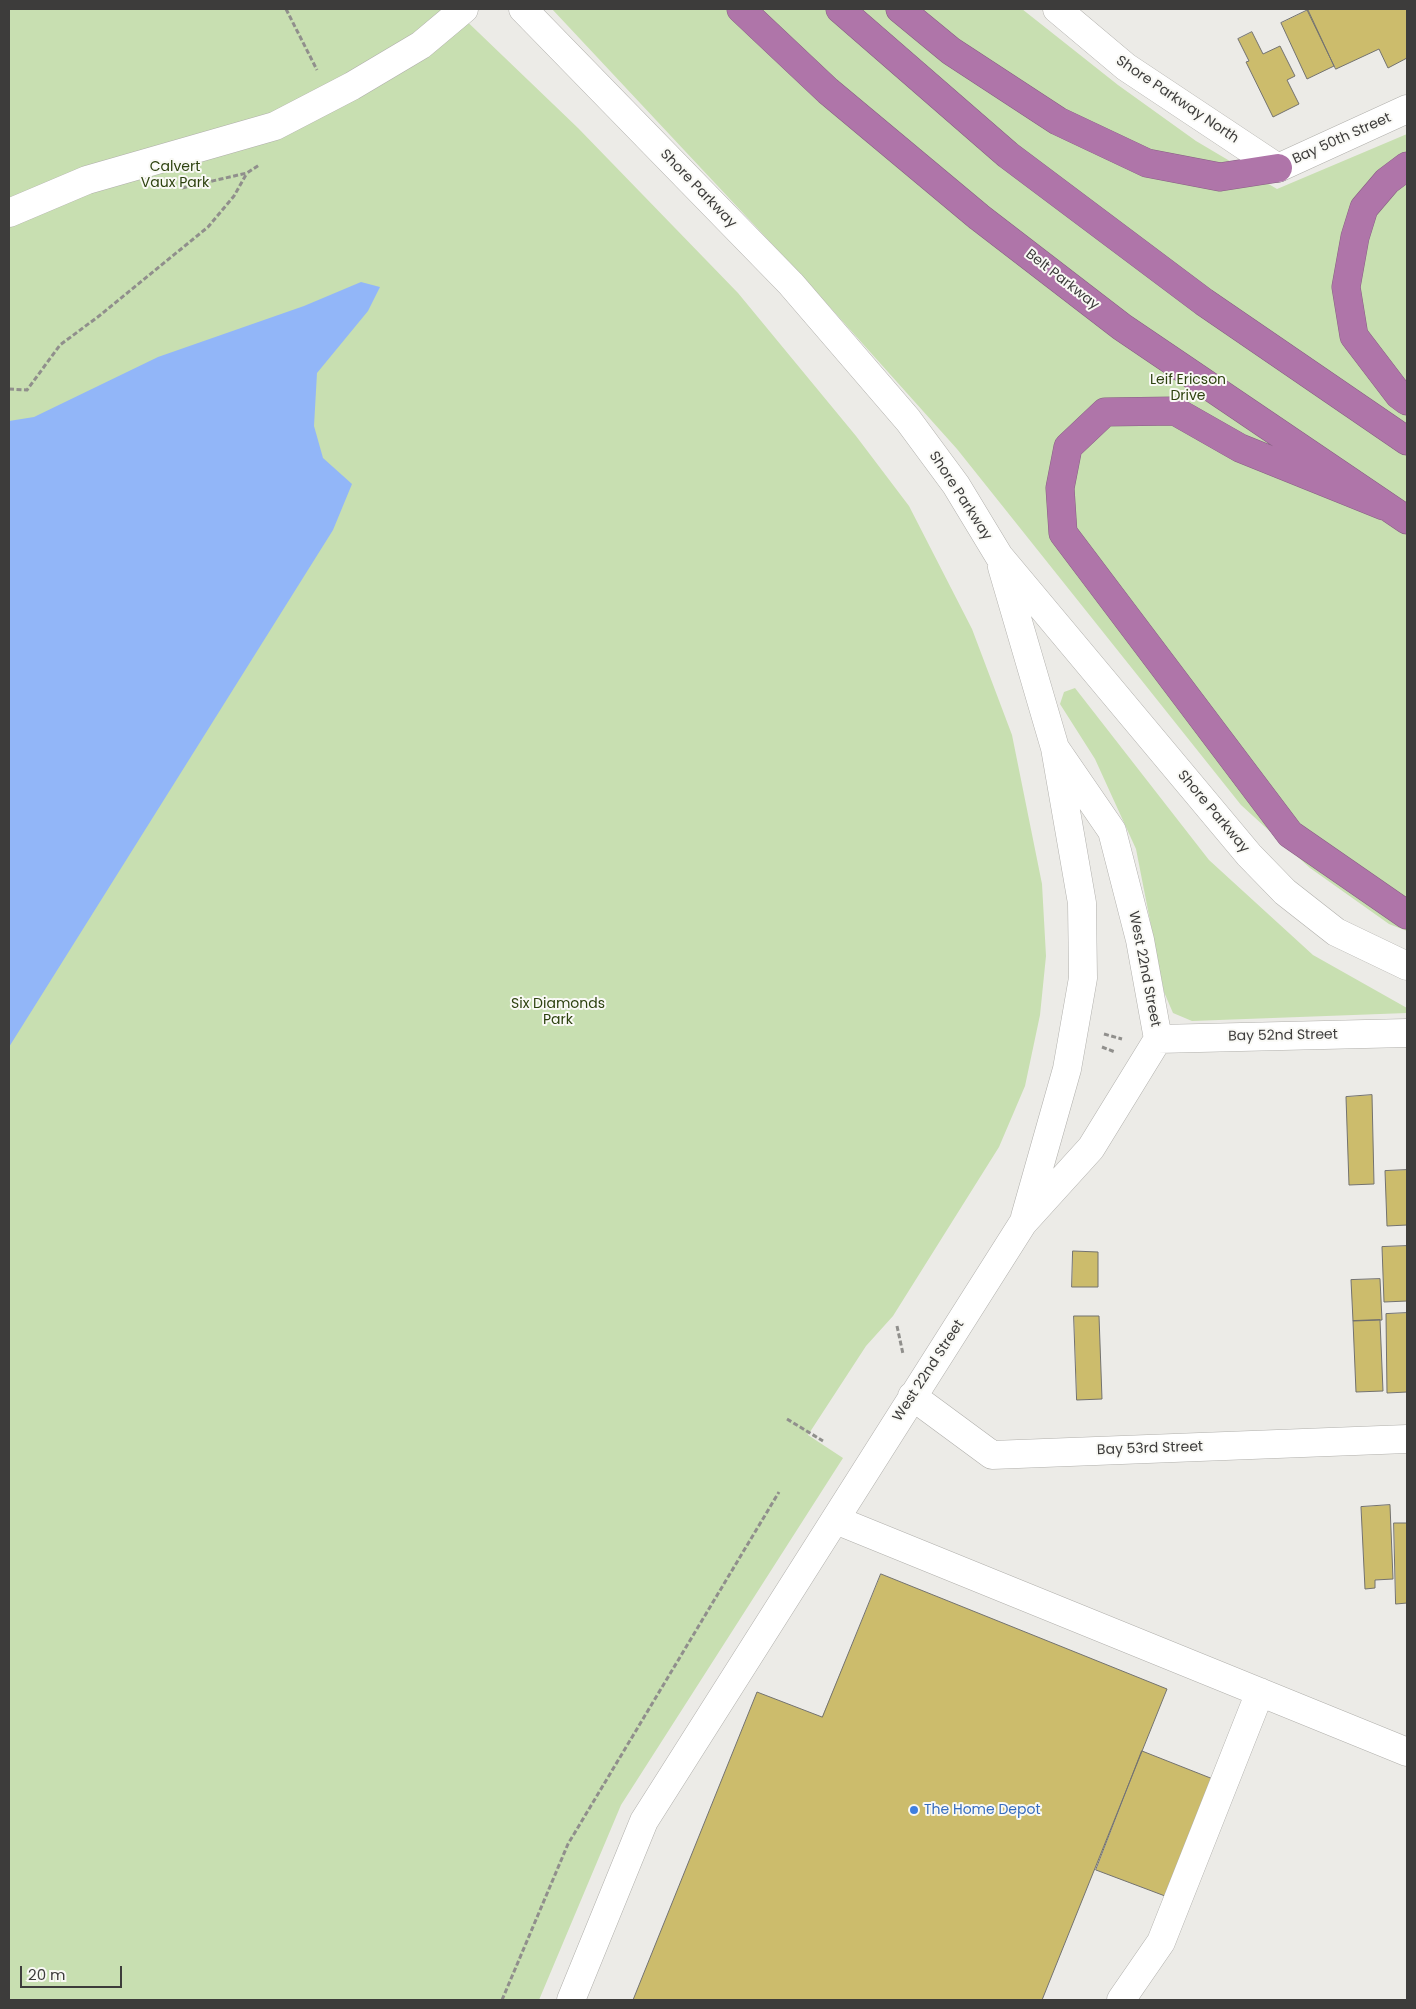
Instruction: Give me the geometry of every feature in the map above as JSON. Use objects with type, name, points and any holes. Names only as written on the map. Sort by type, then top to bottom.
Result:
[{"type":"highway","name":"Belt Parkway","points":[[741,9],[828,91],[986,222],[1122,327],[1407,520]]},
{"type":"highway","points":[[840,9],[1008,155],[1204,302],[1407,441]]},
{"type":"highway","points":[[900,9],[951,51],[1058,121],[1147,163],[1220,177],[1278,168]]},
{"type":"highway","points":[[1407,166],[1387,181],[1364,208],[1355,237],[1346,287],[1354,336],[1399,395],[1407,401]]},
{"type":"highway","points":[[1384,506],[1240,448],[1175,411],[1104,412],[1068,447],[1060,488],[1063,533],[1290,834],[1407,915]]},
{"type":"street","points":[[9,213],[87,180],[276,126],[352,86],[421,45],[464,9]]},
{"type":"street","name":"Shore Parkway","points":[[523,9],[791,284],[913,427],[956,485],[999,556],[1249,856],[1279,886],[1336,932],[1407,966]]},
{"type":"street","name":"Shore Parkway North","points":[[1057,9],[1126,68],[1278,168]]},
{"type":"street","name":"Bay 50th Street","points":[[1278,168],[1407,109]]},
{"type":"street","name":"West 22nd Street","points":[[999,556],[1055,748],[1082,903],[1083,978],[1067,1069],[1023,1223]]},
{"type":"street","name":"West 22nd Street","points":[[571,2000],[644,1821],[1023,1223],[1091,1148],[1158,1039],[1140,940],[1112,831],[1055,748]]},
{"type":"street","name":"Bay 52nd Street","points":[[1158,1039],[1407,1033]]},
{"type":"street","name":"Bay 53rd Street","points":[[912,1396],[992,1455],[1407,1439]]},
{"type":"street","points":[[836,1520],[1407,1752]]},
{"type":"street","points":[[1122,2000],[1161,1942],[1260,1692]]},
{"type":"path","points":[[286,9],[321,77]]},
{"type":"path","points":[[9,389],[27,390],[60,345],[99,316],[208,227],[234,196],[247,173],[173,190]]},
{"type":"path","points":[[1101,1047],[1120,1054]]},
{"type":"path","points":[[788,1419],[824,1441]]},
{"type":"path","points":[[502,2000],[568,1844],[778,1492]]},
{"type":"green space","name":"Six Diamonds Park","points":[[9,9],[454,9],[578,128],[738,293],[856,436],[909,506],[972,629],[1012,735],[1042,884],[1046,956],[1040,1015],[1025,1086],[999,1147],[893,1316],[866,1346],[808,1435],[843,1458],[621,1805],[539,2000],[9,2000]]},
{"type":"green space","name":"Leif Ericson Drive","points":[[552,9],[1022,9],[1118,85],[1196,141],[1277,189],[1407,134],[1407,931],[1389,924],[1310,868],[1241,805],[957,449],[802,276]]},
{"type":"green space","points":[[1075,688],[1209,860],[1313,955],[1407,1008],[1407,1013],[1192,1021],[1173,1013],[1164,992],[1136,849],[1095,759],[1060,704],[1064,692]]},
{"type":"water","points":[[361,282],[380,287],[368,311],[317,373],[314,426],[323,458],[352,484],[333,530],[9,1047],[9,421],[34,417],[158,357],[304,306]]},
{"type":"building","points":[[1307,9],[1407,9],[1407,58],[1388,68],[1379,49],[1336,69]]},
{"type":"building","points":[[1308,10],[1334,66],[1307,79],[1281,23]]},
{"type":"building","points":[[1252,32],[1263,54],[1280,46],[1295,76],[1287,80],[1299,104],[1273,117],[1246,62],[1249,61],[1238,39]]},
{"type":"building","points":[[1372,1095],[1374,1184],[1349,1185],[1346,1097]]},
{"type":"building","points":[[1407,1170],[1407,1225],[1387,1226],[1385,1171]]},
{"type":"building","points":[[1407,1246],[1407,1301],[1384,1302],[1382,1247]]},
{"type":"building","points":[[1073,1251],[1098,1252],[1098,1287],[1072,1287]]},
{"type":"building","points":[[1380,1279],[1382,1320],[1353,1321],[1351,1280]]},
{"type":"building","points":[[1407,1313],[1407,1392],[1387,1393],[1386,1314]]},
{"type":"building","points":[[1074,1316],[1099,1316],[1102,1399],[1077,1400]]},
{"type":"building","points":[[1380,1320],[1383,1391],[1356,1392],[1353,1321]]},
{"type":"building","points":[[1390,1505],[1393,1579],[1375,1580],[1375,1588],[1365,1589],[1361,1507]]},
{"type":"building","points":[[1394,1523],[1407,1523],[1407,1603],[1396,1604]]},
{"type":"building","name":"The Home Depot","points":[[881,1574],[1167,1689],[1042,2000],[633,2000],[757,1692],[822,1717]]},
{"type":"building","points":[[1142,1751],[1218,1781],[1173,1899],[1096,1870]]},
{"type":"place","name":"The Home Depot","points":[[914,1810]]},
{"type":"park label","name":"Calvert Vaux Park","points":[[175,176]]}]
